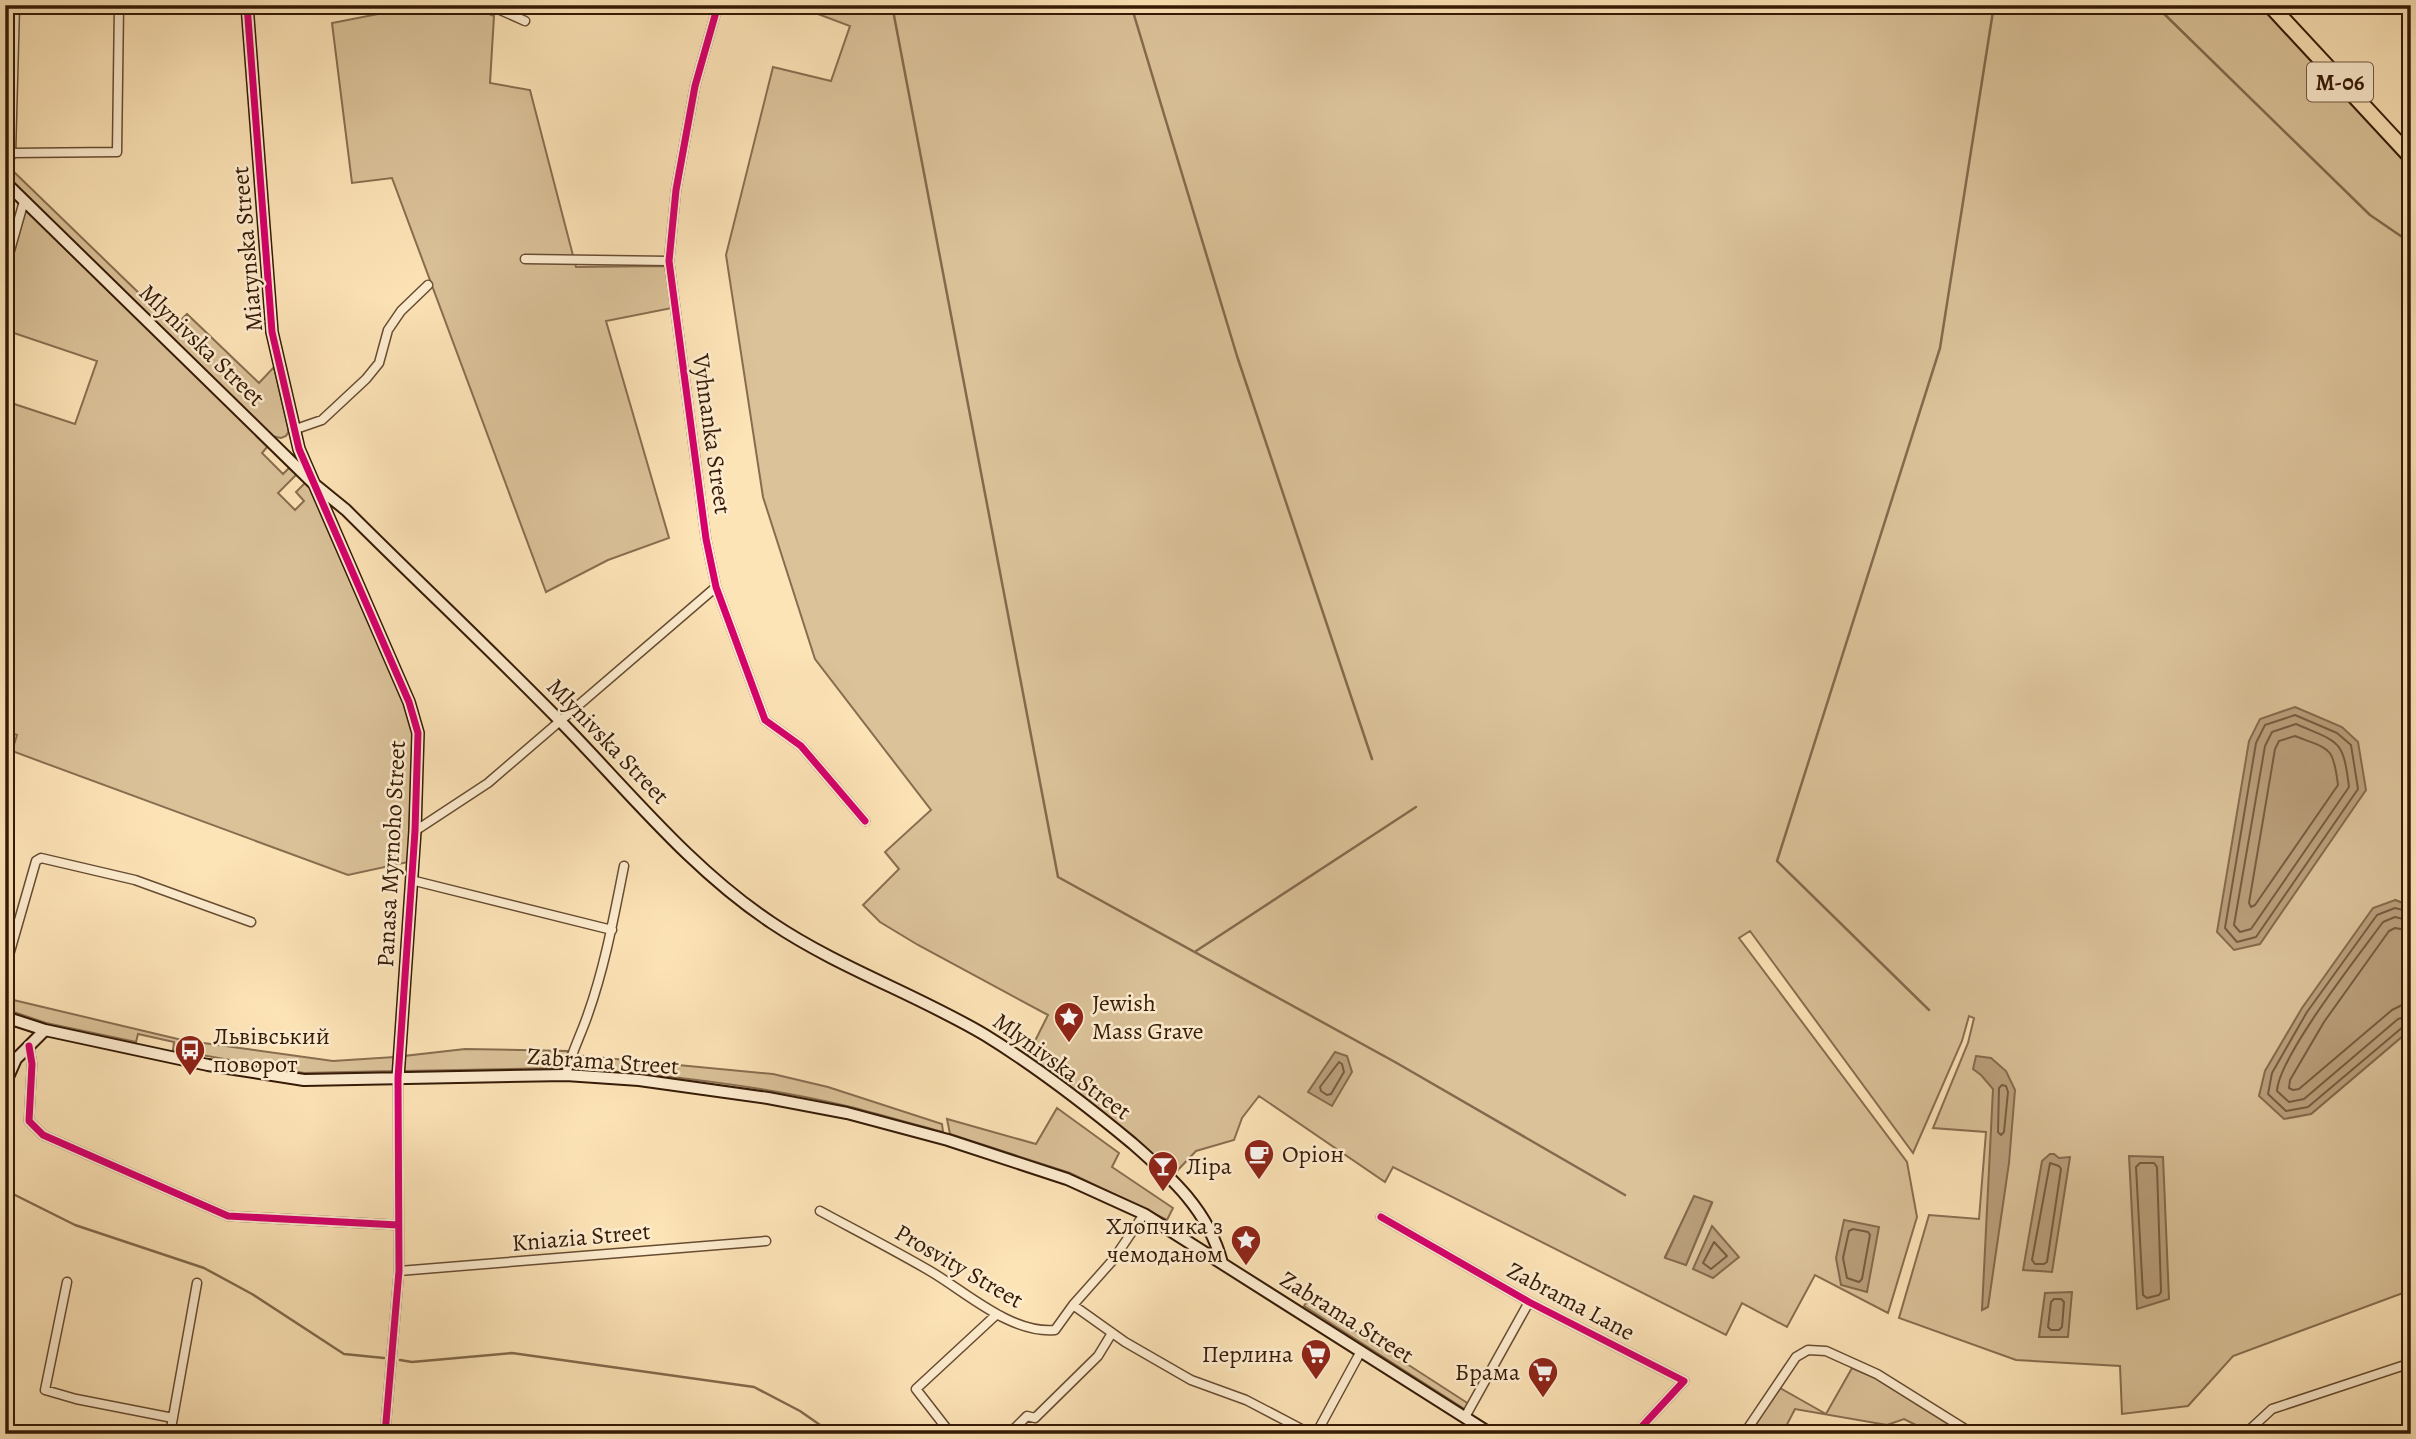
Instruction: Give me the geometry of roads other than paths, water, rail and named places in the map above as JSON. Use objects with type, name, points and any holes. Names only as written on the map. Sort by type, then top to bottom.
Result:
[{"type":"highway","name":"М-06","points":[[2270,5],[2411,157]]},
{"type":"main road","name":"Miatynska Street","points":[[247,5],[272,332],[293,430],[314,484]]},
{"type":"main road","name":"Mlynivska Street","points":[[5,181],[314,484],[346,510],[561,722],[717,883],[771,923],[806,944],[984,1035],[1048,1076],[1171,1177],[1193,1203],[1211,1231],[1222,1263]]},
{"type":"main road","name":"Panasa Myrnoho Street","points":[[314,484],[409,702],[418,733],[415,831],[398,1078]]},
{"type":"main road","name":"Zabrama Street","points":[[5,1017],[44,1030],[208,1065],[304,1080],[566,1075],[652,1082],[768,1098],[847,1114],[948,1140],[1067,1179],[1144,1214],[1491,1434]]},
{"type":"main road","points":[[5,1084],[16,1059],[44,1030]]},
{"type":"street","points":[[5,181],[11,153],[15,5]]},
{"type":"street","points":[[11,153],[117,152],[119,5]]},
{"type":"street","points":[[489,5],[525,21]]},
{"type":"street","name":"Vyhnanka Street","points":[[717,6],[695,86],[676,190],[669,261],[706,539],[716,587],[765,720],[801,746],[864,821]]},
{"type":"street","points":[[5,268],[24,201]]},
{"type":"street","points":[[525,259],[669,261]]},
{"type":"street","points":[[293,430],[323,420],[366,379],[379,363],[388,330],[401,311],[428,285]]},
{"type":"street","name":"Panasa Myrnoho Street","points":[[415,831],[488,783],[716,587]]},
{"type":"street","points":[[5,969],[36,861],[41,859],[135,880],[251,922]]},
{"type":"street","points":[[566,1075],[571,1052],[588,1015],[612,930],[624,866]]},
{"type":"street","points":[[411,880],[612,930]]},
{"type":"street","points":[[29,1046],[32,1064],[29,1121],[43,1135],[228,1216],[398,1225]]},
{"type":"street","points":[[385,1434],[399,1270],[398,1078]]},
{"type":"street","name":"Prosvity Street","points":[[820,1211],[932,1272],[997,1314],[1042,1331],[1055,1330],[1113,1260],[1144,1214]]},
{"type":"street","name":"Zabrama Lane","points":[[1381,1217],[1529,1302],[1684,1381],[1635,1434]]},
{"type":"street","name":"Kniazia Street","points":[[399,1270],[766,1241]]},
{"type":"street","points":[[67,1282],[45,1390],[76,1399],[173,1418]]},
{"type":"street","points":[[170,1434],[197,1283]]},
{"type":"street","name":"Zabrama Lane","points":[[1465,1417],[1529,1302]]},
{"type":"street","points":[[1073,1305],[1112,1333],[1191,1380],[1246,1400],[1311,1434]]},
{"type":"street","points":[[951,1434],[916,1389],[997,1314]]},
{"type":"street","points":[[1009,1434],[1027,1416],[1035,1418],[1098,1356],[1112,1333]]},
{"type":"street","points":[[1744,1434],[1796,1357],[1808,1350],[1826,1351],[1877,1374],[1973,1434]]},
{"type":"street","points":[[1316,1434],[1361,1351]]},
{"type":"street","points":[[2245,1434],[2272,1409],[2411,1363]]},
{"type":"water","points":[[2295,707],[2342,727],[2358,742],[2366,790],[2260,944],[2234,950],[2217,932],[2249,741],[2260,719]]},
{"type":"water","points":[[2395,900],[2411,906],[2411,1029],[2311,1114],[2284,1119],[2259,1096],[2265,1071],[2302,1008],[2373,908]]},
{"type":"water","points":[[1335,1052],[1347,1056],[1352,1072],[1332,1106],[1308,1092]]},
{"type":"water","points":[[1976,1056],[1991,1058],[2006,1071],[2015,1090],[2009,1163],[1988,1307],[1982,1310],[1993,1089],[1973,1069]]},
{"type":"water","points":[[2050,1154],[2059,1158],[2070,1157],[2052,1272],[2023,1270],[2042,1161]]},
{"type":"water","points":[[2129,1156],[2163,1157],[2169,1299],[2137,1309]]},
{"type":"water","points":[[1694,1196],[1712,1202],[1686,1265],[1665,1258]]},
{"type":"water","points":[[1844,1220],[1879,1227],[1867,1292],[1841,1285],[1836,1258]]},
{"type":"water","points":[[1712,1226],[1739,1257],[1713,1278],[1693,1269]]},
{"type":"water","points":[[2072,1292],[2068,1337],[2039,1337],[2045,1293]]},
{"type":"waterway","points":[[892,5],[1058,877],[1395,1062],[1625,1195]]},
{"type":"waterway","points":[[1131,5],[1237,356],[1372,759]]},
{"type":"waterway","points":[[1929,1010],[1777,861],[1940,348],[1994,5]]},
{"type":"waterway","points":[[2155,5],[2370,215],[2411,243]]},
{"type":"waterway","points":[[1196,951],[1416,807]]},
{"type":"waterway","points":[[5,1190],[75,1225],[204,1268],[252,1294],[344,1354],[384,1358]]},
{"type":"waterway","points":[[400,1360],[412,1362],[512,1353],[754,1387],[800,1411],[833,1434]]},
{"type":"place","name":"Jewish Mass Grave","points":[[1069,1044]]},
{"type":"place","name":"Львівський поворот","points":[[190,1077]]},
{"type":"place","name":"Оріон","points":[[1259,1181]]},
{"type":"place","name":"Ліра","points":[[1163,1193]]},
{"type":"place","name":"Хлопчика з чемоданом","points":[[1246,1267]]},
{"type":"place","name":"Перлина","points":[[1316,1381]]},
{"type":"place","name":"Брама","points":[[1543,1399]]}]
